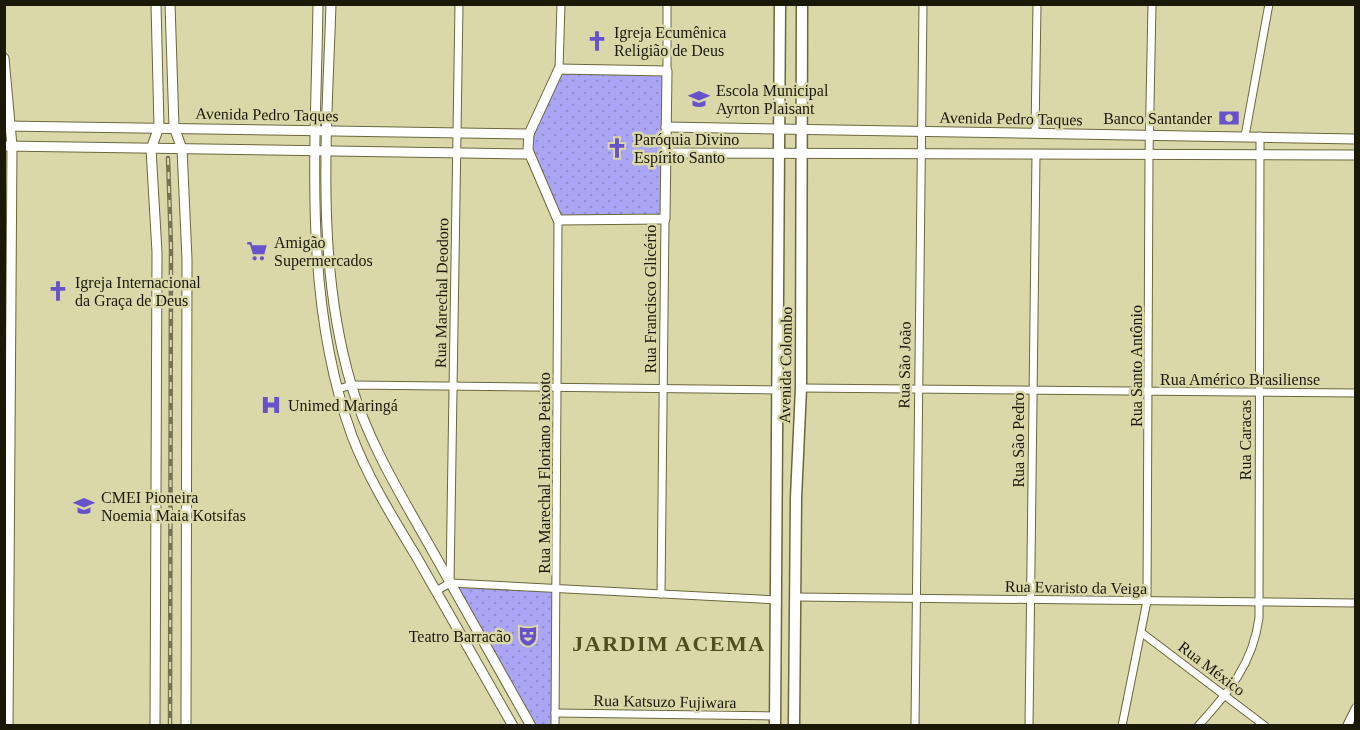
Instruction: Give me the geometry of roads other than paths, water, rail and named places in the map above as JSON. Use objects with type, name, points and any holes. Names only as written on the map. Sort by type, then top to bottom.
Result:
[{"type":"main road","points":[[154,726],[157,252],[151,149],[159,127],[156,4]]},
{"type":"main road","points":[[170,4],[174,127],[182,149],[187,259],[186,726]]},
{"type":"main road","points":[[318,4],[315,130],[316,236],[321,306],[338,389],[353,438],[376,486],[513,726]]},
{"type":"main road","points":[[331,4],[327,130],[328,236],[334,305],[352,385],[367,429],[531,726]]},
{"type":"main road","name":"Avenida Colombo","points":[[775,721],[780,4]]},
{"type":"main road","name":"Avenida Colombo","points":[[795,726],[796,498],[801,388],[802,4]]},
{"type":"main road","points":[[317,57],[329,58]]},
{"type":"main road","points":[[4,58],[8,126],[8,726]]},
{"type":"main road","points":[[665,219],[558,220],[528,154],[529,134],[559,69],[667,71]]},
{"type":"main road","name":"Rua Francisco Glicério","points":[[665,219],[667,71]]},
{"type":"main road","name":"Avenida Pedro Taques","points":[[8,126],[529,134]]},
{"type":"main road","name":"Avenida Pedro Taques","points":[[666,127],[1356,139]]},
{"type":"main road","points":[[8,146],[327,153],[456,151],[528,154]]},
{"type":"main road","points":[[666,153],[1356,155]]},
{"type":"main road","points":[[316,236],[328,236]]},
{"type":"main road","points":[[778,479],[797,483]]},
{"type":"main road","points":[[778,495],[796,498]]},
{"type":"street","name":"Rua Marechal Deodoro","points":[[450,583],[459,4]]},
{"type":"street","points":[[559,69],[561,4]]},
{"type":"street","name":"Rua Francisco Glicério","points":[[667,4],[667,71]]},
{"type":"street","name":"Rua São João","points":[[915,726],[923,4]]},
{"type":"street","points":[[1035,133],[1037,4]]},
{"type":"street","name":"Rua Santo Antônio","points":[[1122,726],[1147,601],[1149,134],[1152,4]]},
{"type":"street","points":[[1245,136],[1269,4]]},
{"type":"street","name":"Rua Caracas","points":[[1198,726],[1226,695],[1250,659],[1257,638],[1260,136]]},
{"type":"street","name":"Rua São Pedro","points":[[1029,726],[1036,154]]},
{"type":"street","name":"Rua Francisco Glicério","points":[[661,594],[665,219]]},
{"type":"street","name":"Rua Marechal Floriano Peixoto","points":[[555,726],[558,220]]},
{"type":"street","points":[[338,389],[352,385],[778,390]]},
{"type":"street","name":"Rua Américo Brasiliense","points":[[801,388],[917,391],[1356,393]]},
{"type":"street","points":[[436,591],[450,583],[777,600]]},
{"type":"street","name":"Rua Evaristo da Veiga","points":[[796,597],[1356,603]]},
{"type":"street","name":"Rua México","points":[[1142,633],[1265,726]]},
{"type":"street","points":[[1347,726],[1356,708]]},
{"type":"street","name":"Rua Katsuzo Fujiwara","points":[[555,713],[775,721]]},
{"type":"railway","points":[[168,158],[171,247],[170,726]]},
{"type":"place","name":"Igreja Ecumênica Religião de Deus","points":[[597,41]]},
{"type":"place","name":"Escola Municipal Ayrton Plaisant","points":[[699,99]]},
{"type":"place","name":"Banco Santander","points":[[1229,118]]},
{"type":"place","name":"Paróquia Divino Espírito Santo","points":[[617,148]]},
{"type":"place","name":"Amigão Supermercados","points":[[257,251]]},
{"type":"place","name":"Igreja Internacional da Graça de Deus","points":[[58,291]]},
{"type":"place","name":"Unimed Maringá","points":[[271,405]]},
{"type":"place","name":"CMEI Pioneira Noemia Maia Kotsifas","points":[[84,506]]},
{"type":"place","name":"Teatro Barracão","points":[[528,636]]},
{"type":"district","name":"JARDIM ACEMA","points":[[669,643]]}]
